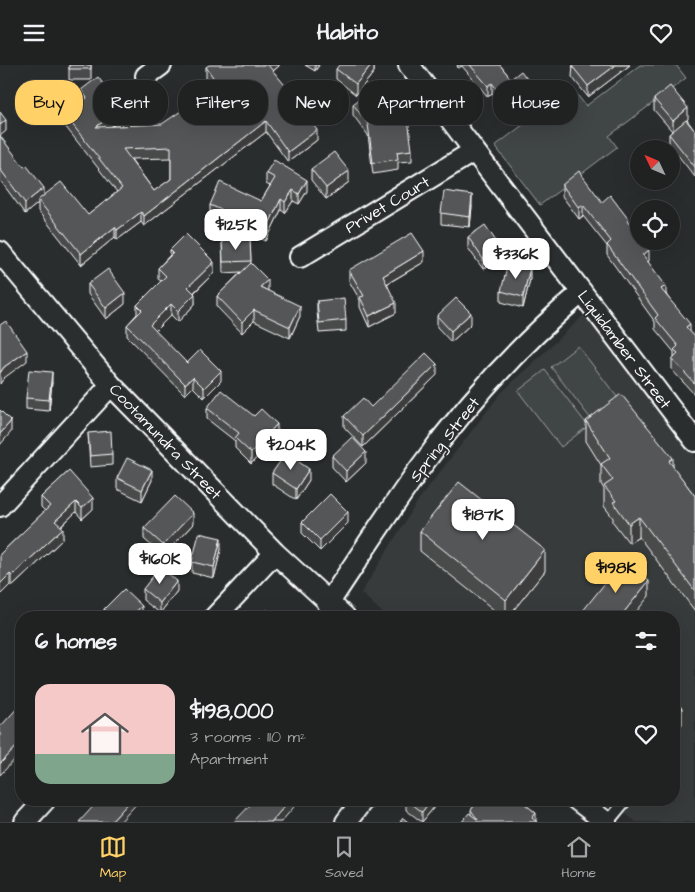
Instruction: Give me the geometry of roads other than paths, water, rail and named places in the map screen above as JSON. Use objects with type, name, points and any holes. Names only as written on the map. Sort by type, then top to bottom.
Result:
[{"type":"street","name":"Liquidamber Street","points":[[409,65],[695,441]]},
{"type":"street","name":"Privet Court","points":[[300,257],[474,151]]},
{"type":"street","name":"Cootamundra Street","points":[[0,252],[111,385],[275,553],[337,611]]},
{"type":"street","name":"Spring Street","points":[[328,604],[420,467],[482,391],[550,319],[582,292]]},
{"type":"street","points":[[0,506],[111,385]]},
{"type":"street","points":[[221,611],[275,553]]},
{"type":"street","points":[[25,822],[40,806]]},
{"type":"street","points":[[346,822],[358,806]]},
{"type":"street","points":[[585,806],[607,822]]},
{"type":"lane","points":[[607,822],[621,806]]}]
